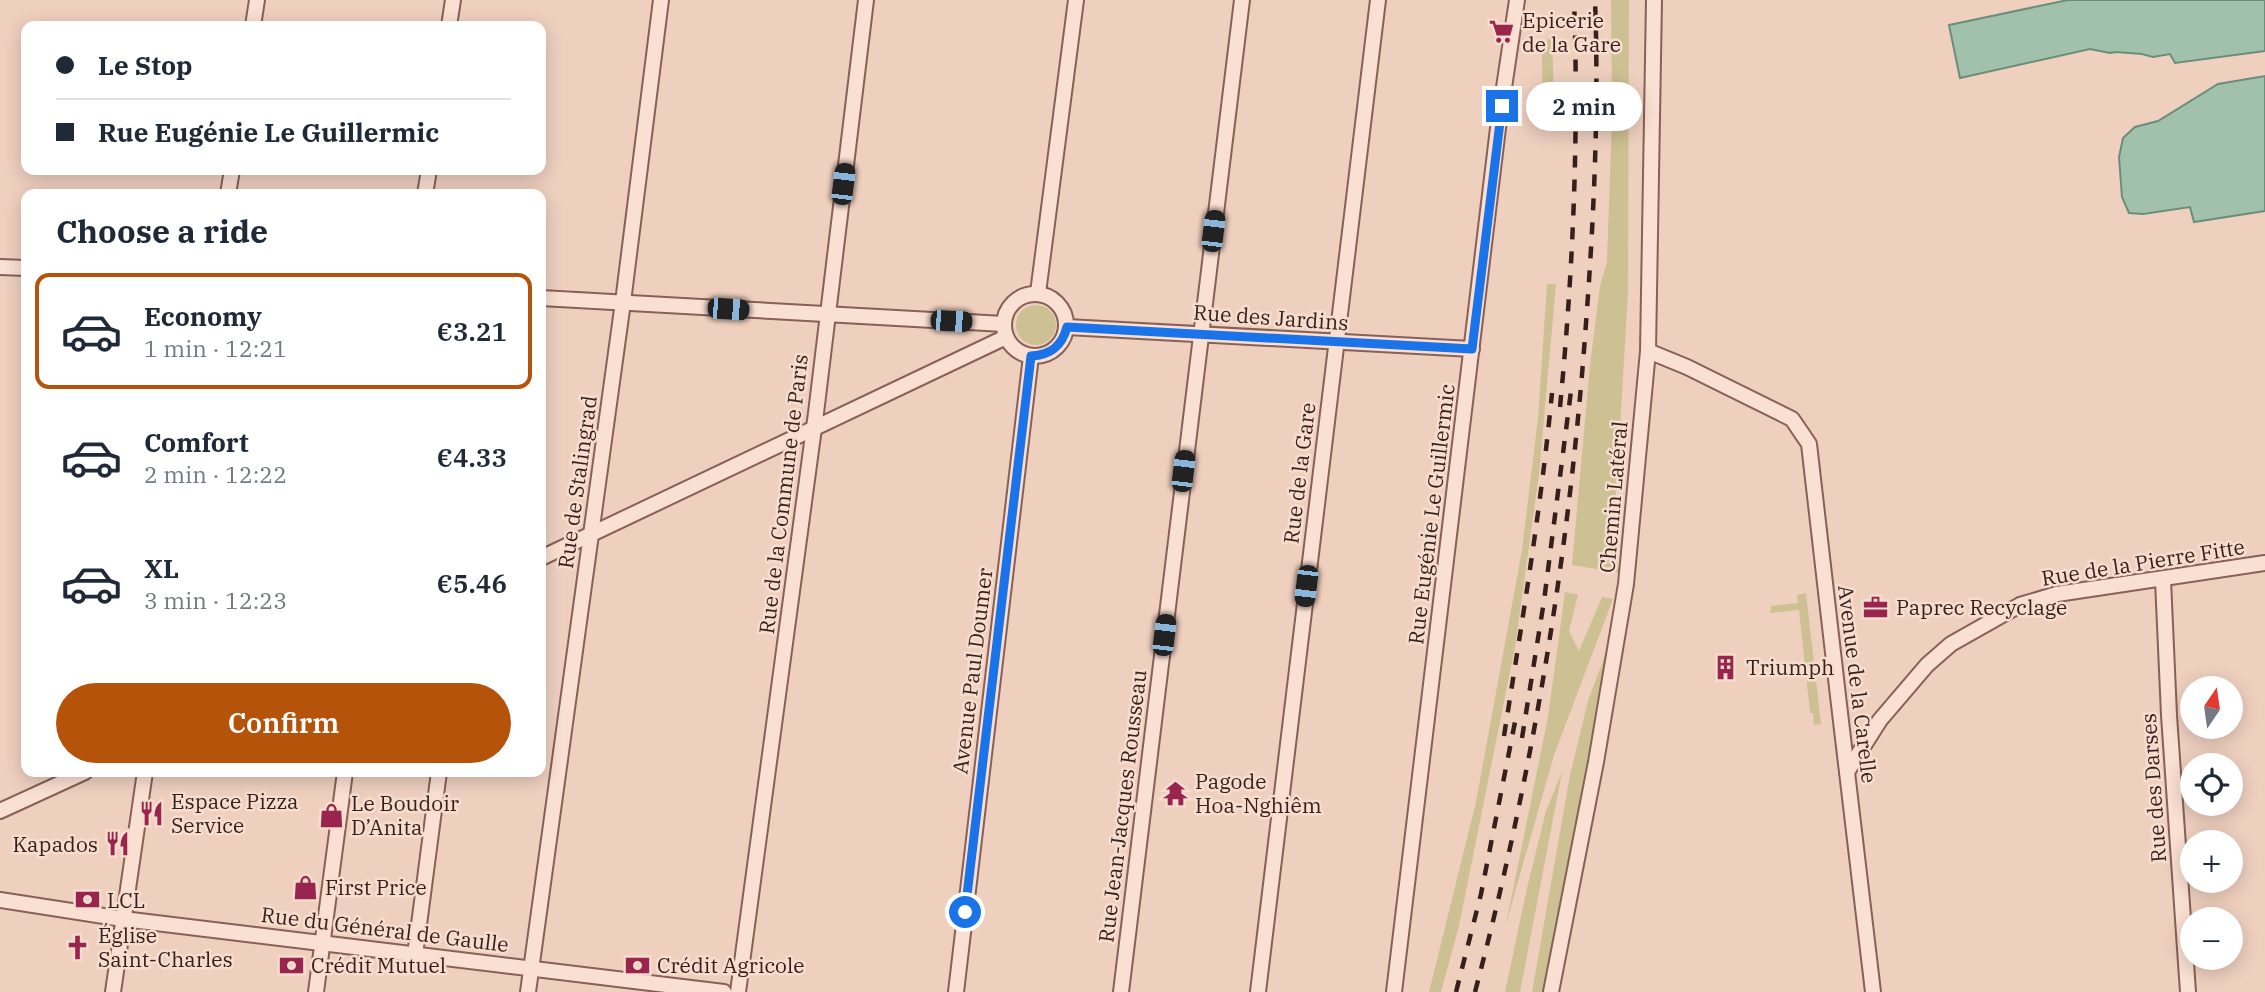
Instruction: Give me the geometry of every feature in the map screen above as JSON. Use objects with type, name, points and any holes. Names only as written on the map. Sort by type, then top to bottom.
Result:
[{"type":"street","points":[[254,21],[257,0]]},
{"type":"street","points":[[450,21],[453,0]]},
{"type":"street","name":"Rue de Stalingrad","points":[[528,992],[623,302],[661,0]]},
{"type":"street","name":"Rue de la Commune de Paris","points":[[738,992],[814,429],[866,0]]},
{"type":"street","points":[[1038,293],[1076,0]]},
{"type":"street","name":"Rue Jean-Jacques Rousseau","points":[[1121,992],[1242,0]]},
{"type":"street","name":"Rue de la Gare","points":[[1258,992],[1378,0]]},
{"type":"street","name":"Rue Eugénie Le Guillermic","points":[[1394,992],[1499,128],[1517,0]]},
{"type":"street","name":"Chemin Latéral","points":[[1551,992],[1596,762],[1626,584],[1648,351],[1654,0]]},
{"type":"street","points":[[0,267],[21,268]]},
{"type":"street","points":[[1038,293],[1056,301],[1062,308],[1067,327],[1064,337],[1051,352],[1031,356],[1016,350],[1005,331],[1011,305],[1018,298],[1038,293]]},
{"type":"street","points":[[546,298],[827,315],[1005,331]]},
{"type":"street","name":"Rue des Jardins","points":[[1067,327],[1472,349]]},
{"type":"street","points":[[546,556],[814,429],[1005,331]]},
{"type":"street","name":"Avenue de la Carelle","points":[[1648,351],[1687,367],[1792,419],[1809,444],[1832,663],[1873,992]]},
{"type":"street","name":"Avenue Paul Doumer","points":[[956,992],[1031,356]]},
{"type":"street","name":"Rue de la Pierre Fitte","points":[[1847,772],[1880,720],[1927,665],[1951,644],[2020,605],[2057,594],[2265,564]]},
{"type":"street","name":"Rue des Darses","points":[[2163,580],[2169,715],[2188,992]]},
{"type":"street","points":[[0,811],[74,777]]},
{"type":"street","points":[[113,992],[144,777]]},
{"type":"street","points":[[317,992],[344,777]]},
{"type":"street","points":[[415,955],[438,777]]},
{"type":"street","name":"Rue du Général de Gaulle","points":[[0,900],[123,919],[724,992]]},
{"type":"shaded area","points":[[1611,0],[1629,0],[1628,293],[1613,545],[1620,573],[1572,565],[1590,365],[1600,286],[1607,262],[1612,117]]},
{"type":"shaded area","points":[[2068,0],[2265,0],[2265,51],[2175,63],[2170,54],[2153,57],[2090,49],[1960,78],[1949,25]]},
{"type":"shaded area","points":[[1549,37],[1552,39],[1555,131],[1543,131],[1542,55]]},
{"type":"shaded area","points":[[2265,76],[2265,211],[2194,222],[2190,207],[2143,214],[2129,213],[2122,197],[2119,157],[2123,138],[2135,127],[2158,121],[2218,84]]},
{"type":"shaded area","points":[[1547,284],[1556,284],[1539,474],[1515,647],[1459,926],[1441,992],[1429,992],[1476,802],[1522,550],[1538,418]]},
{"type":"shaded area","points":[[1036,305],[1050,311],[1056,325],[1050,339],[1036,345],[1022,339],[1016,325],[1022,311]]},
{"type":"shaded area","points":[[1565,592],[1578,595],[1569,631],[1579,651],[1602,597],[1613,599],[1554,755],[1506,924],[1548,717]]},
{"type":"shaded area","points":[[1806,593],[1821,724],[1814,725],[1813,713],[1810,713],[1799,610],[1770,613],[1771,606],[1798,603],[1797,595]]},
{"type":"shaded area","points":[[1610,642],[1543,992],[1532,992],[1570,775],[1588,701]]},
{"type":"shaded area","points":[[1562,772],[1520,992],[1505,992],[1546,811]]},
{"type":"railway","points":[[1560,407],[1574,204],[1574,0]]},
{"type":"railway","points":[[1475,992],[1515,827],[1531,744],[1570,492],[1586,323],[1593,202],[1596,121],[1595,0]]},
{"type":"railway","points":[[1522,738],[1544,601],[1571,391]]},
{"type":"railway","points":[[1504,736],[1537,522],[1552,393]]},
{"type":"railway","points":[[1456,992],[1481,894],[1515,722]]},
{"type":"place","name":"Epicerie de la Gare","points":[[1502,32]]},
{"type":"place","name":"Paprec Recyclage","points":[[1876,607]]},
{"type":"place","name":"Triumph","points":[[1726,667]]},
{"type":"place","name":"Pagode Hoa-Nghiêm","points":[[1175,793]]},
{"type":"place","name":"Espace Pizza Service","points":[[151,813]]},
{"type":"place","name":"Le Boudoir D’Anita","points":[[331,815]]},
{"type":"place","name":"Kapados","points":[[118,844]]},
{"type":"place","name":"First Price","points":[[305,887]]},
{"type":"place","name":"LCL","points":[[87,900]]},
{"type":"place","name":"Église Saint-Charles","points":[[78,947]]},
{"type":"place","name":"Crédit Mutuel","points":[[291,965]]},
{"type":"place","name":"Crédit Agricole","points":[[637,965]]},
{"type":"route","points":[[965,912],[1031,356],[1051,352],[1059,345],[1067,327],[1472,349],[1502,106]]}]
